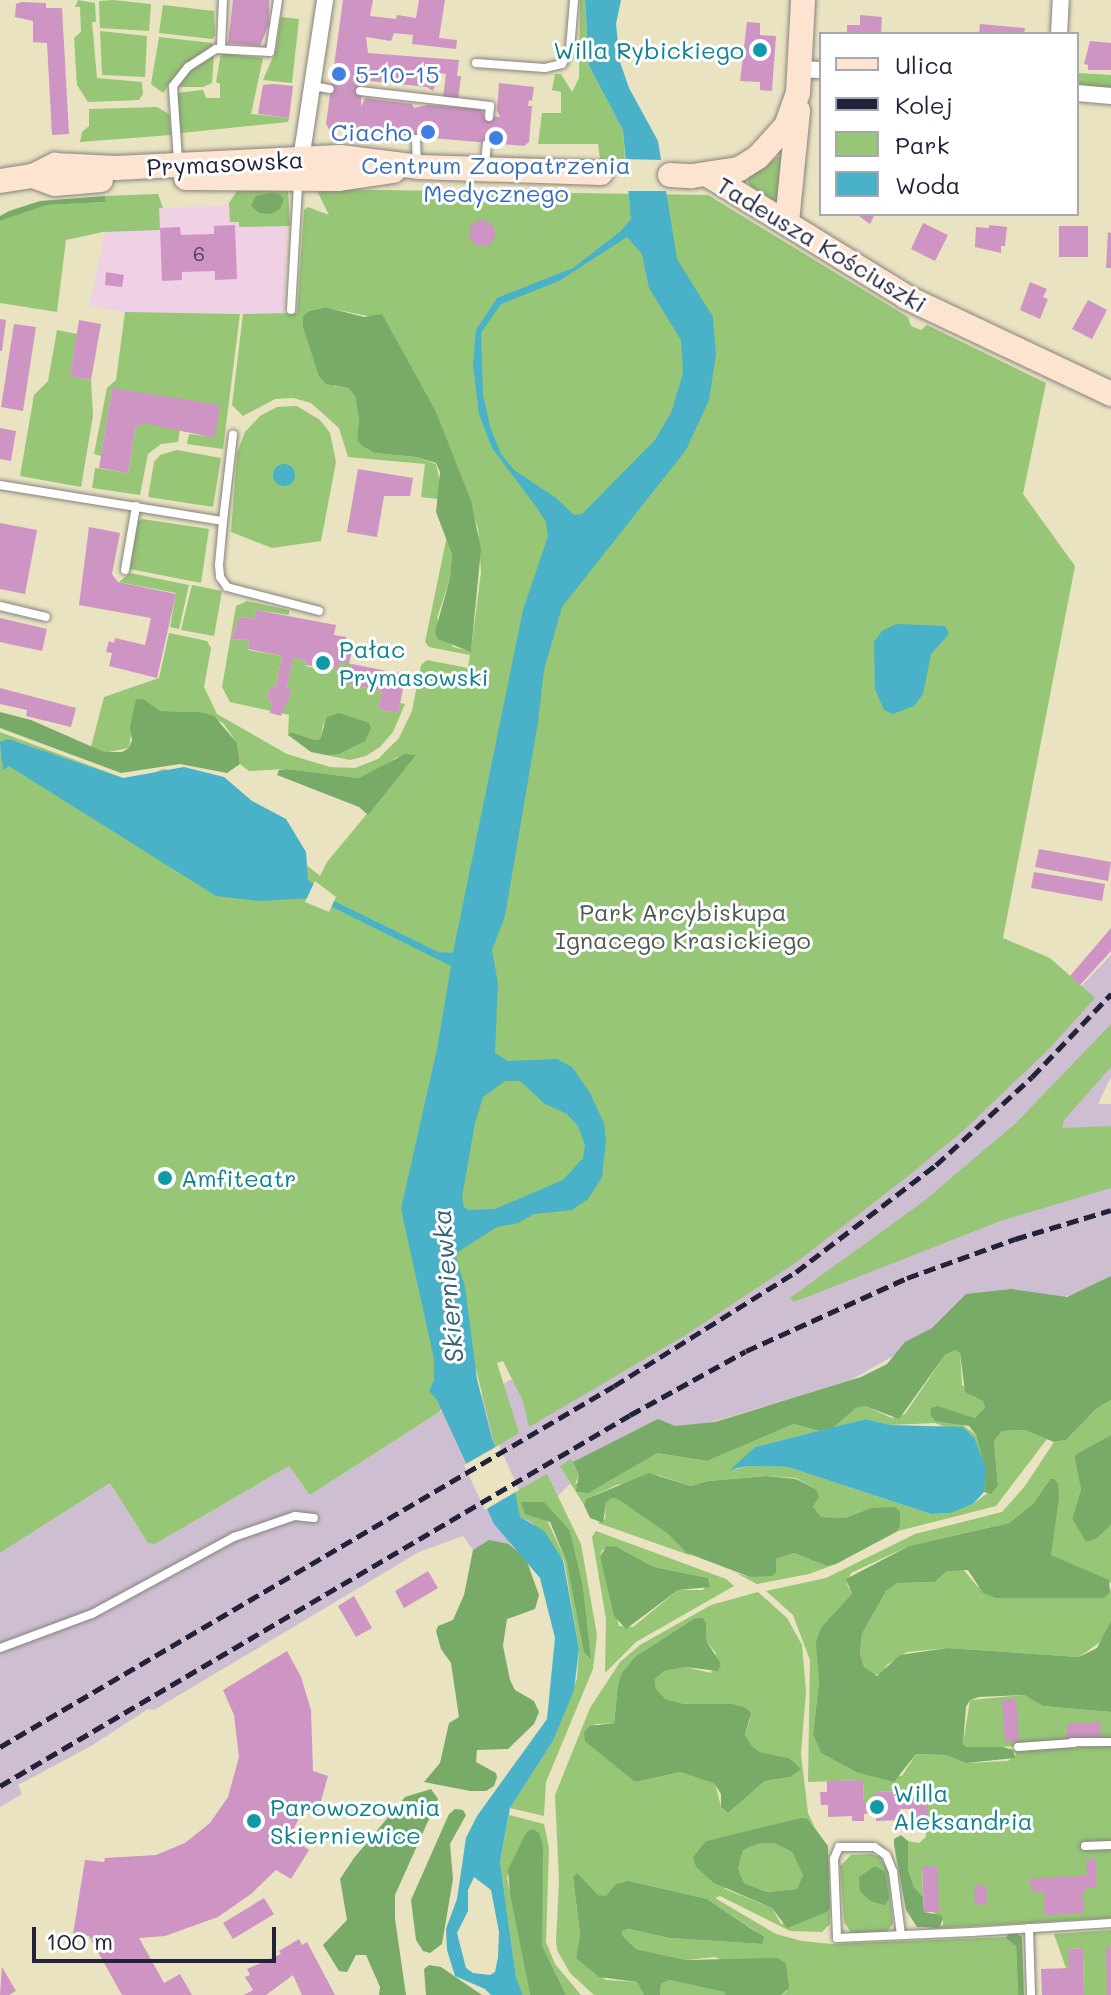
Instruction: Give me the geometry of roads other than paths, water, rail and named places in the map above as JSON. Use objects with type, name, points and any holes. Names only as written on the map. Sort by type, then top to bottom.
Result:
[{"type":"street","points":[[300,169],[322,87],[325,0]]},
{"type":"street","points":[[787,222],[806,77],[803,0]]},
{"type":"street","points":[[1059,32],[1061,0]]},
{"type":"street","points":[[670,175],[708,175],[739,169],[758,157],[786,126],[806,77]]},
{"type":"street","points":[[1079,93],[1111,96]]},
{"type":"street","name":"Prymasowska","points":[[0,181],[33,176],[55,165],[300,169],[344,179],[419,167],[601,173]]},
{"type":"street","name":"Prymasowska","points":[[33,176],[55,184],[300,169]]},
{"type":"street","name":"Tadeusza Kościuszki","points":[[708,175],[906,297],[1111,394]]},
{"type":"lane","points":[[221,47],[223,0]]},
{"type":"lane","points":[[179,165],[171,88],[188,67],[221,47],[270,52],[278,0]]},
{"type":"lane","points":[[476,63],[545,68],[562,64],[570,49],[574,0]]},
{"type":"lane","points":[[360,91],[490,106],[489,117]]},
{"type":"lane","points":[[420,108],[421,98]]},
{"type":"lane","points":[[416,139],[419,167]]},
{"type":"lane","points":[[485,170],[487,144]]},
{"type":"lane","points":[[291,310],[300,169]]},
{"type":"lane","points":[[233,435],[220,577],[227,587],[319,611]]},
{"type":"lane","points":[[0,485],[223,521]]},
{"type":"lane","points":[[125,570],[136,506]]},
{"type":"lane","points":[[0,606],[46,617]]},
{"type":"lane","points":[[0,1648],[92,1614],[234,1537],[295,1516],[314,1518]]},
{"type":"lane","points":[[1018,1747],[1111,1742]]},
{"type":"lane","points":[[1085,1846],[1111,1845]]},
{"type":"lane","points":[[901,1935],[893,1872],[886,1855],[874,1847],[839,1847],[834,1859],[837,1938],[901,1935],[1029,1928],[1111,1923]]},
{"type":"lane","points":[[1029,1928],[1031,1995]]},
{"type":"water","name":"Skierniewka","points":[[585,0],[621,0],[616,24],[620,62],[629,88],[658,141],[677,259],[713,317],[716,354],[709,400],[686,450],[562,607],[544,670],[505,916],[492,950],[498,984],[495,1053],[508,1061],[557,1059],[572,1067],[590,1093],[604,1123],[606,1141],[602,1177],[588,1199],[572,1210],[534,1214],[518,1223],[497,1227],[458,1252],[456,1257],[465,1287],[477,1379],[492,1439],[515,1492],[520,1517],[544,1531],[563,1560],[579,1649],[574,1690],[553,1741],[510,1808],[500,1862],[516,1977],[523,1995],[491,1995],[485,1989],[455,1976],[447,1950],[446,1929],[457,1899],[466,1838],[477,1816],[547,1719],[555,1638],[540,1578],[494,1524],[437,1400],[429,1391],[434,1380],[434,1359],[401,1209],[437,1049],[451,966],[314,898],[259,901],[216,896],[9,766],[3,770],[0,742],[8,739],[123,778],[184,767],[224,777],[252,801],[286,819],[306,852],[308,880],[334,901],[438,952],[453,953],[523,610],[548,536],[546,522],[492,448],[479,414],[473,364],[476,330],[497,298],[573,268],[621,231],[631,219],[623,130],[589,66]],"holes":[[[627,237],[642,254],[649,288],[681,340],[683,373],[671,413],[655,440],[582,514],[574,515],[556,498],[514,470],[501,454],[490,427],[483,394],[481,333],[501,304],[559,281]],[[505,1081],[520,1081],[545,1104],[567,1114],[578,1126],[585,1145],[583,1158],[563,1180],[495,1209],[469,1210],[464,1207],[462,1197],[475,1123],[483,1097]],[[474,1877],[491,1890],[499,1932],[495,1972],[490,1975],[473,1973],[466,1968],[457,1933],[468,1911],[468,1890]]]},
{"type":"water","points":[[280,464],[288,464],[295,475],[288,486],[280,486],[273,479],[273,471]]},
{"type":"water","points":[[896,624],[945,626],[949,634],[931,654],[923,694],[914,706],[893,714],[884,710],[875,689],[874,642],[882,631]]},
{"type":"water","points":[[866,1419],[890,1425],[963,1427],[975,1439],[986,1468],[984,1492],[973,1504],[951,1513],[931,1514],[788,1467],[747,1466],[730,1470],[755,1447]]},
{"type":"railway","points":[[0,1747],[614,1386],[796,1272],[936,1165],[1032,1077],[1111,994]]},
{"type":"railway","points":[[0,1786],[630,1415],[746,1351],[907,1278],[1015,1239],[1111,1210]]},
{"type":"place","name":"Willa Rybickiego","points":[[760,50]]},
{"type":"place","name":"5-10-15","points":[[339,74]]},
{"type":"place","name":"Ciacho","points":[[428,132]]},
{"type":"place","name":"Centrum Zaopatrzenia Medycznego","points":[[496,138]]},
{"type":"place","name":"Pałac Prymasowski","points":[[323,663]]},
{"type":"place","name":"Amfiteatr","points":[[165,1178]]},
{"type":"place","name":"Willa Aleksandria","points":[[877,1807]]},
{"type":"place","name":"Parowozownia Skierniewice","points":[[254,1821]]},
{"type":"park label","name":"Park Arcybiskupa Ignacego Krasickiego","points":[[683,926]]}]
